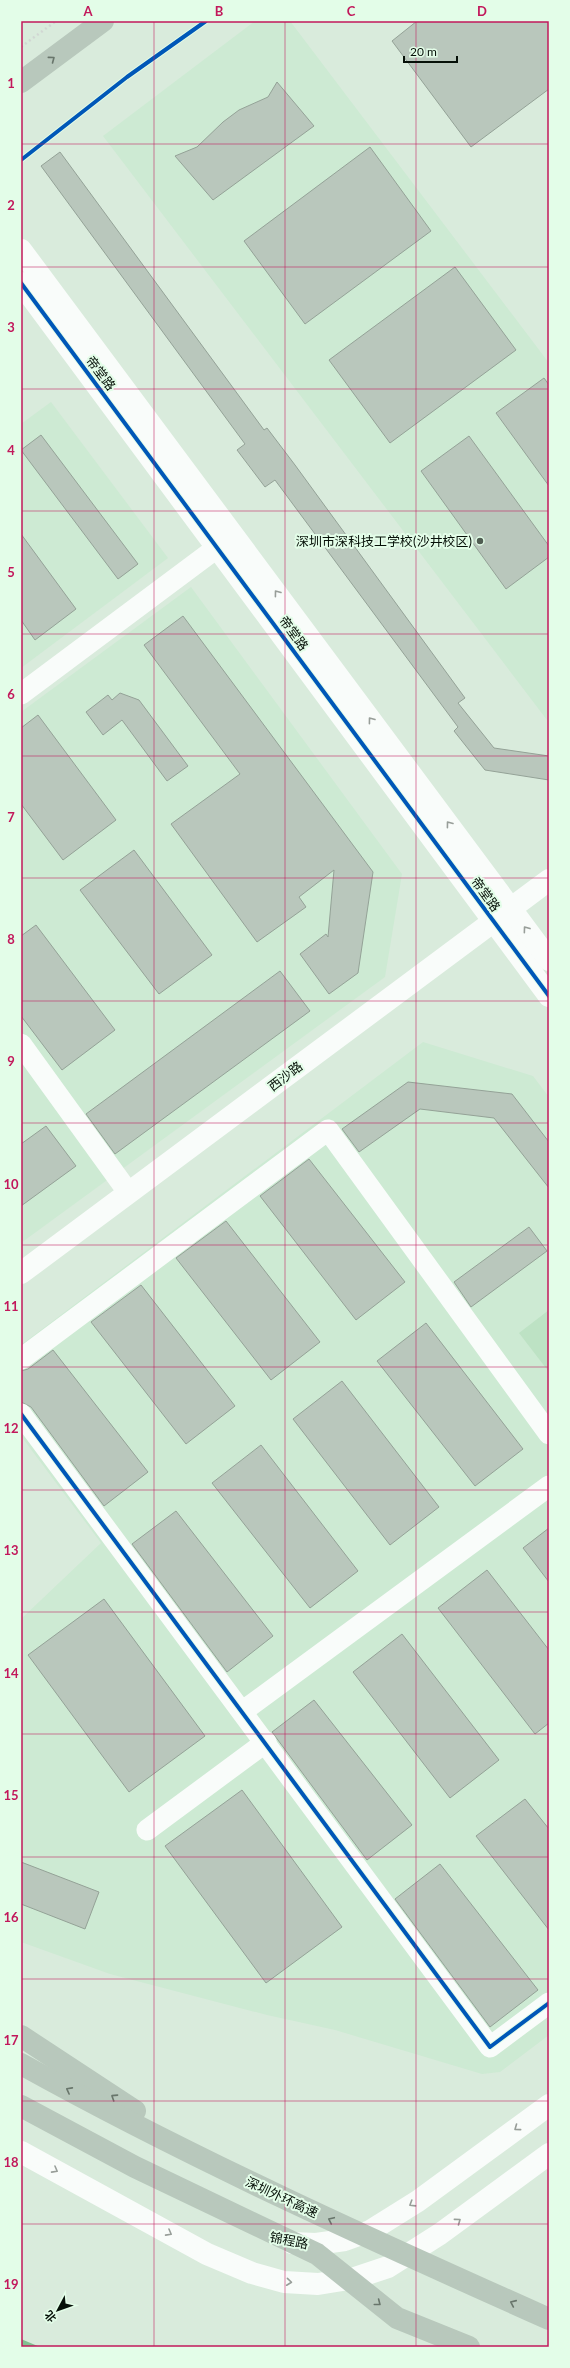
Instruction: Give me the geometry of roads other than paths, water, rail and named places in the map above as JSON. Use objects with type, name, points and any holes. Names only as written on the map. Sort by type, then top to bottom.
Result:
[{"type":"highway","points":[[21,82],[104,21]]},
{"type":"highway","points":[[21,2036],[241,2178]]},
{"type":"highway","name":"深圳外环高速","points":[[21,2064],[145,2130],[241,2178],[549,2318]]},
{"type":"highway","points":[[21,2105],[225,2211]]},
{"type":"highway","points":[[21,2122],[225,2211],[316,2254],[397,2318],[470,2347]]},
{"type":"street","name":"帝堂路","points":[[21,250],[493,921],[549,996]]},
{"type":"street","name":"帝堂路","points":[[21,283],[226,541],[511,908],[549,960]]},
{"type":"street","points":[[21,694],[226,541]]},
{"type":"street","name":"西沙路","points":[[21,1273],[549,880]]},
{"type":"street","points":[[21,1044],[128,1192]]},
{"type":"street","points":[[21,1359],[328,1130],[549,1434]]},
{"type":"street","points":[[21,1414],[266,1742],[490,2047],[549,2003]]},
{"type":"street","points":[[243,1711],[549,1486]]},
{"type":"street","points":[[147,1830],[266,1742]]},
{"type":"street","name":"锦程路","points":[[21,2105],[224,2218],[271,2237],[291,2243],[316,2244],[345,2240],[370,2231],[418,2201],[549,2105]]},
{"type":"street","points":[[21,2152],[207,2254],[252,2272],[284,2282],[318,2284],[355,2278],[388,2267],[440,2234],[549,2154]]},
{"type":"place","name":"深圳市深科技工学校(沙井校区)","points":[[480,541]]}]
